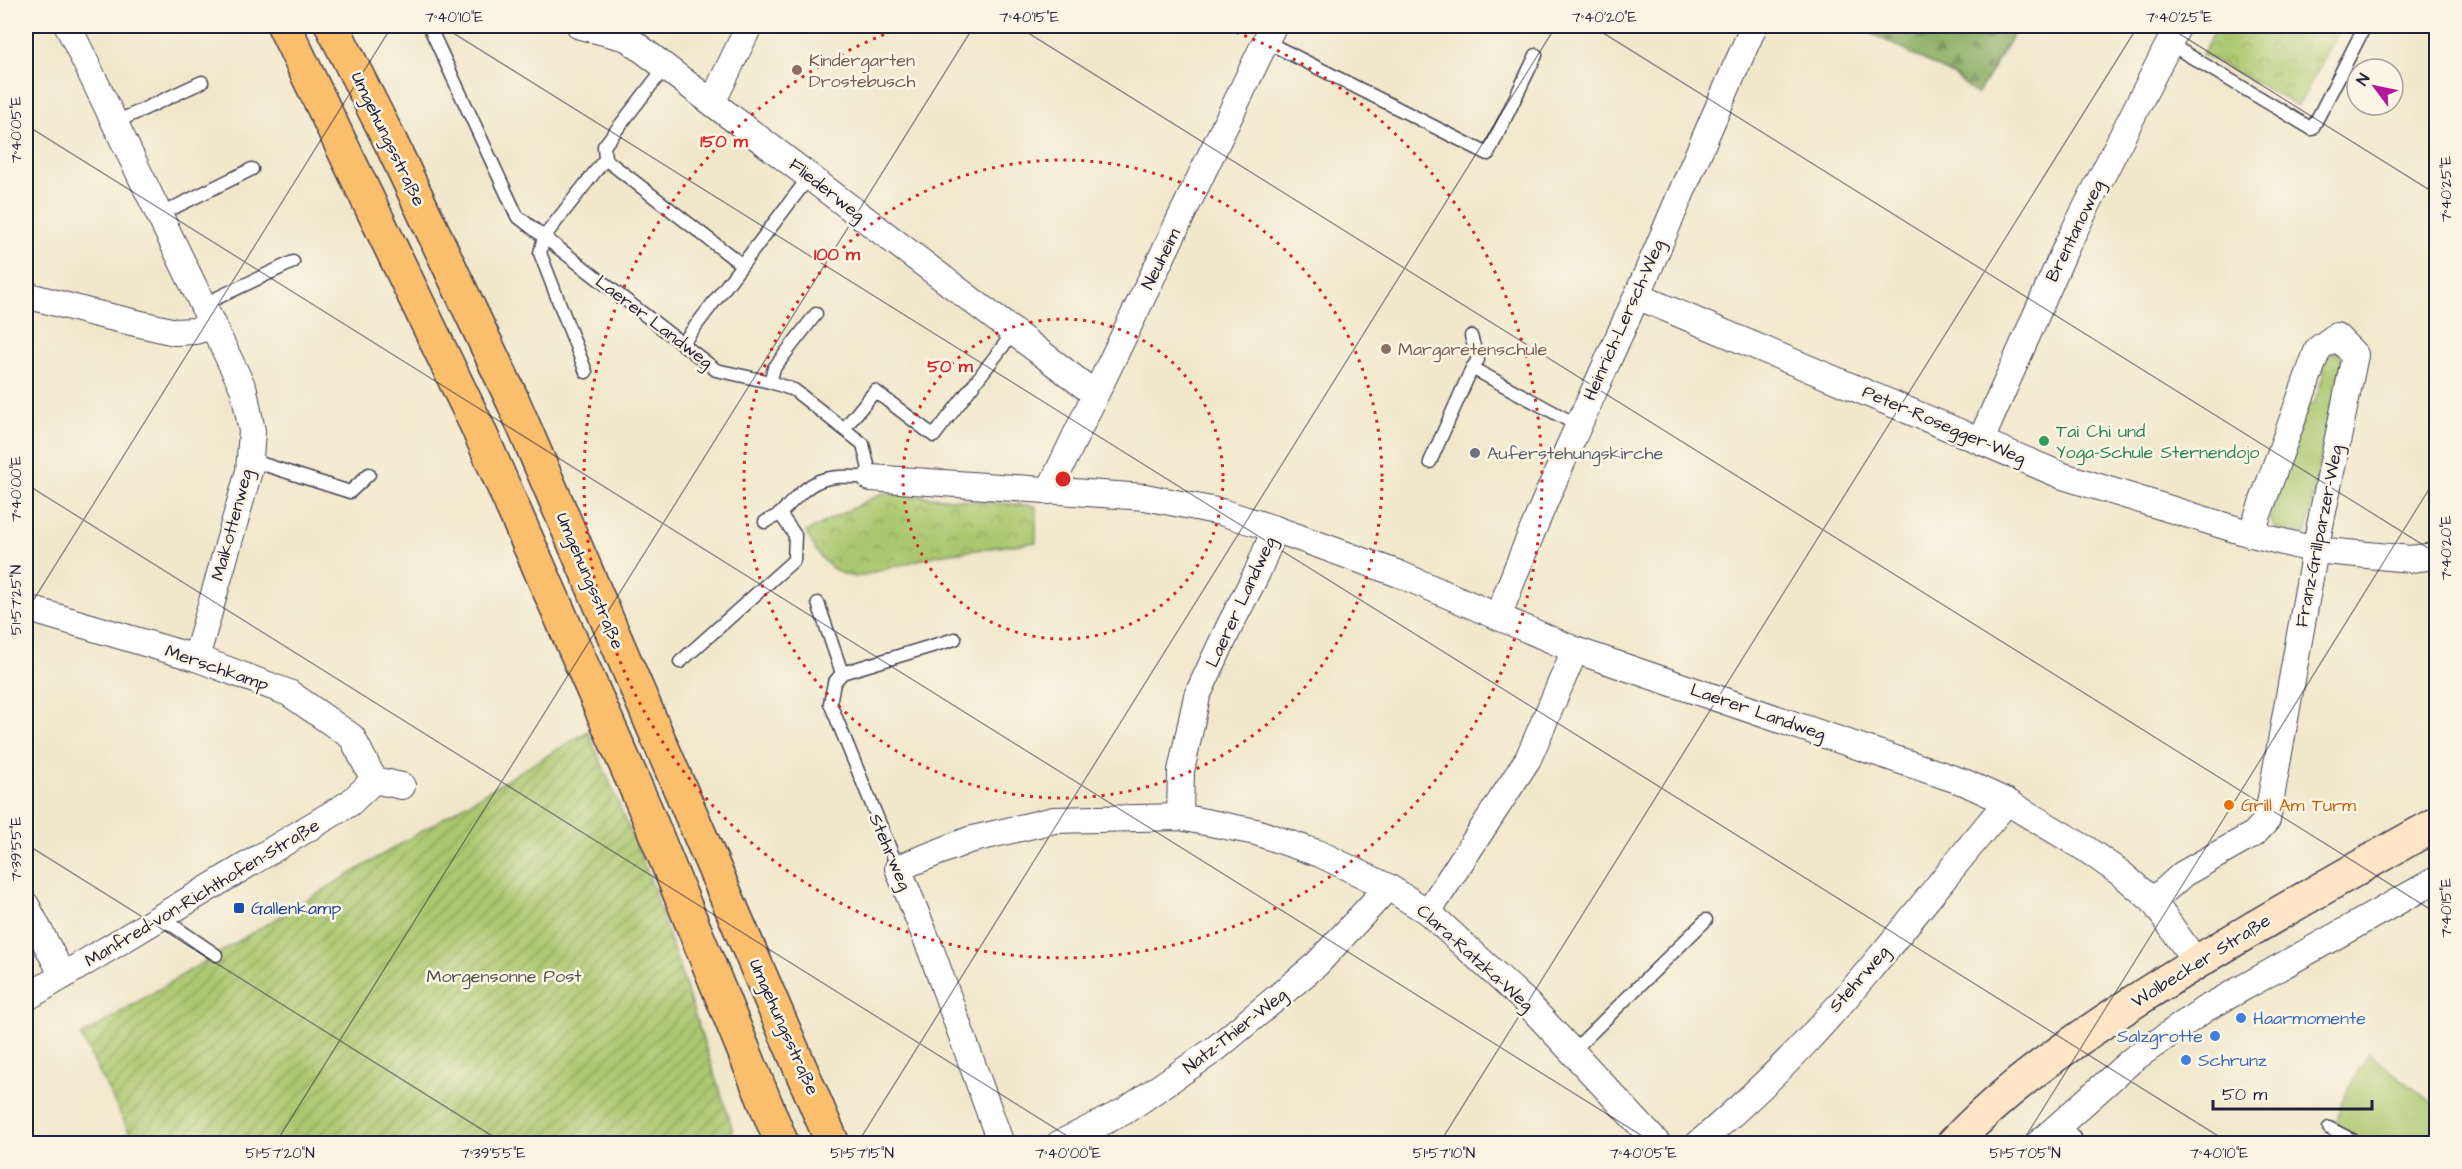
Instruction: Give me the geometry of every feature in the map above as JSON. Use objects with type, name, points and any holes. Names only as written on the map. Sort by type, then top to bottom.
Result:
[{"type":"highway","points":[[284,26],[477,426],[647,813],[782,1143]]},
{"type":"highway","name":"Umgehungsstraße","points":[[332,26],[391,143],[512,399],[833,1143]]},
{"type":"main road","name":"Wolbecker Straße","points":[[1953,1143],[1974,1121],[2032,1072],[2196,962],[2252,927],[2436,824]]},
{"type":"street","name":"Fliederweg","points":[[580,26],[627,38],[713,101],[1095,394]]},
{"type":"street","points":[[713,101],[749,26]]},
{"type":"street","name":"Heinrich-Lersch-Weg","points":[[1498,617],[1520,557],[1577,424],[1636,296],[1754,26]]},
{"type":"street","name":"Maikottenweg","points":[[73,27],[114,123],[244,390],[252,431],[249,471],[196,658]]},
{"type":"street","name":"Neuheim","points":[[1049,491],[1269,34]]},
{"type":"street","name":"Brentanoweg","points":[[1981,440],[2067,245],[2173,34]]},
{"type":"street","points":[[26,295],[175,332],[195,331],[207,315]]},
{"type":"street","name":"Peter-Rosegger-Weg","points":[[1636,296],[2063,476],[2251,534],[2315,550],[2410,559],[2436,556]]},
{"type":"street","name":"Franz-Grillparzer-Weg","points":[[2153,901],[2183,874],[2254,834],[2267,820],[2315,550],[2355,356],[2336,336],[2318,349],[2251,534]]},
{"type":"street","name":"Laerer Landweg","points":[[871,478],[1145,497],[1221,512],[1275,528],[1399,574],[1575,650],[1966,783],[2007,802],[2086,849],[2153,901],[2196,962]]},
{"type":"street","name":"Laerer Landweg","points":[[1180,817],[1181,771],[1197,696],[1257,573],[1275,528]]},
{"type":"street","name":"Merschkamp","points":[[26,608],[196,658],[289,693],[352,737],[374,780]]},
{"type":"street","points":[[1428,912],[1528,759],[1575,650]]},
{"type":"street","points":[[374,780],[402,786]]},
{"type":"street","name":"Manfred-von-Richthofen-Straße","points":[[26,998],[350,803],[374,780]]},
{"type":"street","name":"Stehrweg","points":[[1698,1143],[1740,1107],[1805,1043],[2007,802]]},
{"type":"street","name":"Clara-Ratzka-Weg","points":[[898,868],[969,840],[1054,820],[1180,817],[1266,835],[1320,854],[1388,887],[1428,912],[1526,1002],[1658,1143]]},
{"type":"street","name":"Stehrweg","points":[[898,868],[932,953],[1001,1143]]},
{"type":"street","points":[[2038,1143],[2132,1060],[2205,1009],[2436,880]]},
{"type":"street","name":"Natz-Thier-Weg","points":[[1059,1143],[1125,1112],[1214,1050],[1317,964],[1388,887]]},
{"type":"street","points":[[26,905],[63,976]]},
{"type":"lane","name":"Laerer Landweg","points":[[429,26],[518,216],[716,370],[794,390],[863,444],[871,478],[844,476],[816,480],[780,514],[765,522]]},
{"type":"lane","points":[[2173,34],[2312,129],[2365,26]]},
{"type":"lane","points":[[1269,34],[1488,154],[1536,55]]},
{"type":"lane","points":[[586,372],[540,253],[544,237],[605,159],[604,146],[666,66]]},
{"type":"lane","points":[[114,123],[202,82]]},
{"type":"lane","points":[[605,159],[741,264]]},
{"type":"lane","points":[[159,215],[252,169]]},
{"type":"lane","points":[[682,344],[741,264],[810,177]]},
{"type":"lane","points":[[207,315],[293,262]]},
{"type":"lane","points":[[770,382],[774,368],[816,314]]},
{"type":"lane","points":[[844,429],[875,391],[934,436],[1014,332]]},
{"type":"lane","points":[[1430,462],[1472,368],[1478,360],[1471,336]]},
{"type":"lane","points":[[1472,368],[1577,424]]},
{"type":"lane","points":[[250,460],[351,492],[369,474]]},
{"type":"lane","points":[[680,662],[794,560],[795,535],[780,514]]},
{"type":"lane","points":[[818,603],[842,673],[956,639]]},
{"type":"lane","name":"Stehrweg","points":[[842,673],[834,683],[830,703],[898,868]]},
{"type":"lane","points":[[162,918],[216,955]]},
{"type":"lane","points":[[1572,1052],[1706,920]]},
{"type":"lane","points":[[2060,1123],[2080,1143]]},
{"type":"lane","points":[[2329,1128],[2360,1143]]},
{"type":"green space","points":[[1857,26],[2018,26],[1977,95],[1955,76]]},
{"type":"green space","points":[[2217,26],[2342,26],[2298,106],[2202,54]]},
{"type":"green space","points":[[2337,352],[2343,360],[2330,436],[2325,436],[2306,535],[2276,530],[2270,518],[2307,405],[2314,404],[2325,370],[2319,368],[2323,357]]},
{"type":"green space","points":[[882,493],[1036,506],[1036,542],[937,555],[856,577],[838,572],[825,562],[806,532]]},
{"type":"green space","name":"Morgensonne Post","points":[[588,731],[649,876],[737,1143],[135,1143],[81,1036]]},
{"type":"green space","points":[[2368,1053],[2436,1106],[2436,1143],[2368,1143],[2336,1128],[2341,1103]]},
{"type":"place","name":"Kindergarten Drostebusch","points":[[797,70]]},
{"type":"place","name":"Margaretenschule","points":[[1386,349]]},
{"type":"place","name":"Tai Chi und Yoga-Schule Sternendojo","points":[[2044,441]]},
{"type":"place","name":"Auferstehungskirche","points":[[1475,453]]},
{"type":"place","name":"Grill Am Turm","points":[[2229,805]]},
{"type":"place","name":"Gallenkamp","points":[[239,908]]},
{"type":"place","name":"Haarmomente","points":[[2241,1018]]},
{"type":"place","name":"Salzgrotte","points":[[2215,1036]]},
{"type":"place","name":"Schrunz","points":[[2186,1060]]}]
